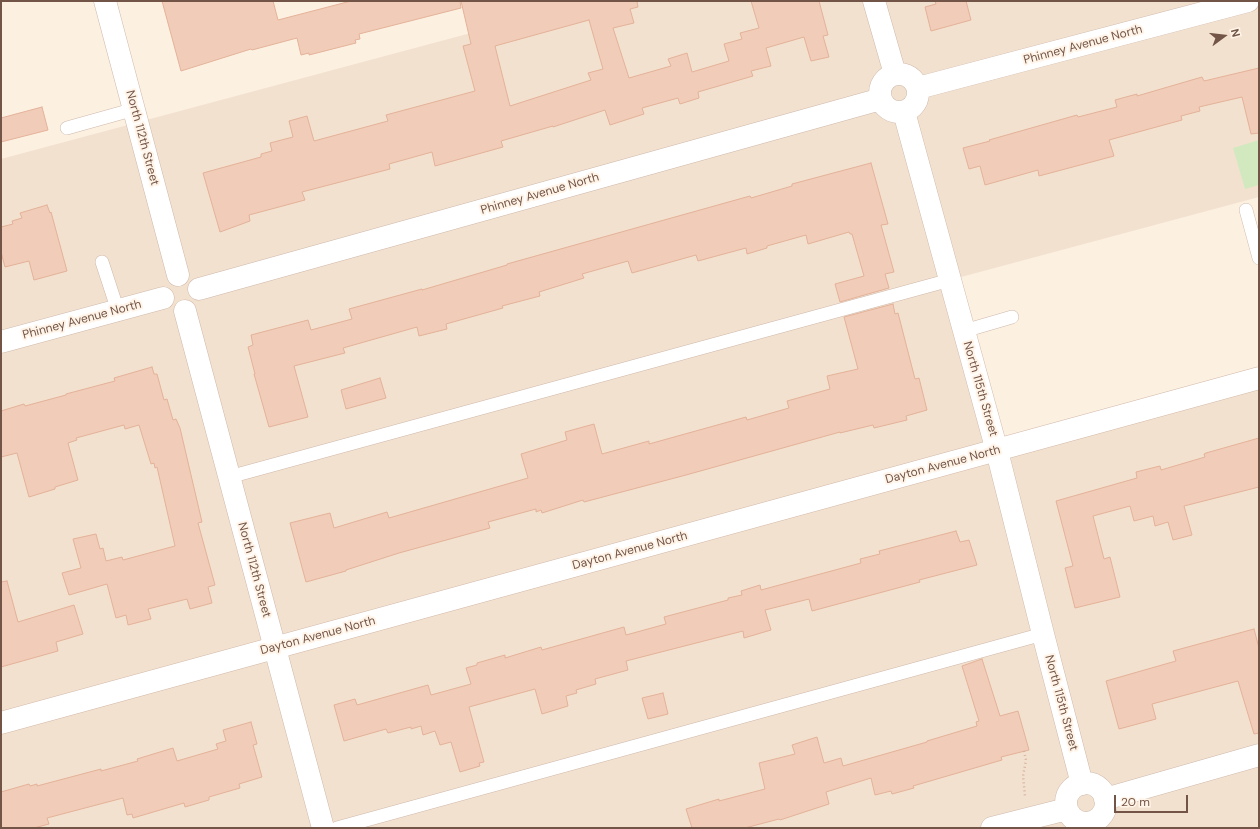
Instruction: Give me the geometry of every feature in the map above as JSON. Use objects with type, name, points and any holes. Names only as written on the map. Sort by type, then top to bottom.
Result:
[{"type":"street","name":"North 112th Street","points":[[105,1],[178,275]]},
{"type":"street","points":[[874,1],[895,74]]},
{"type":"street","name":"Phinney Avenue North","points":[[918,88],[1248,1]]},
{"type":"street","points":[[895,74],[909,76],[914,80],[918,88],[915,104],[904,112],[892,111],[886,108],[881,99],[880,90],[882,84],[886,79],[895,74]]},
{"type":"street","name":"Phinney Avenue North","points":[[199,289],[881,99]]},
{"type":"street","name":"North 115th Street","points":[[904,112],[997,451],[1082,784]]},
{"type":"street","points":[[178,275],[187,276],[192,279],[199,289],[198,301],[194,306],[185,311],[177,312],[167,305],[163,298],[163,288],[166,283],[170,278],[178,275]]},
{"type":"street","name":"Phinney Avenue North","points":[[1,342],[163,298]]},
{"type":"street","name":"North 112th Street","points":[[185,311],[323,828]]},
{"type":"street","name":"Dayton Avenue North","points":[[1,723],[1259,378]]},
{"type":"street","points":[[1105,799],[1259,755]]},
{"type":"street","points":[[1082,784],[1092,784],[1098,788],[1105,799],[1104,811],[1092,825],[1072,818],[1067,809],[1066,799],[1069,793],[1073,788],[1082,784]]},
{"type":"street","points":[[992,828],[1067,809]]},
{"type":"lane","points":[[67,128],[134,109]]},
{"type":"lane","points":[[1246,210],[1259,258]]},
{"type":"lane","points":[[102,262],[118,311]]},
{"type":"lane","points":[[229,477],[950,280]]},
{"type":"lane","points":[[964,331],[1012,317]]},
{"type":"lane","points":[[337,828],[1043,634]]},
{"type":"path","points":[[1024,751],[1026,760],[1023,776],[1023,790],[1030,818]]},
{"type":"shaded area","points":[[590,1],[1259,1],[1259,197],[950,280],[997,451],[1259,378],[1259,828],[1,828],[1,159]]},
{"type":"green space","points":[[1259,140],[1259,185],[1245,189],[1233,148]]},
{"type":"building","points":[[162,1],[273,1],[278,20],[351,1],[460,1],[461,8],[359,34],[360,39],[355,40],[356,43],[309,55],[309,53],[301,55],[297,38],[252,50],[251,49],[181,71]]},
{"type":"building","points":[[461,1],[637,1],[638,7],[630,9],[634,23],[613,28],[629,78],[671,66],[668,59],[687,53],[692,72],[729,61],[724,44],[742,39],[740,33],[759,28],[751,1],[819,1],[828,35],[823,36],[829,57],[811,61],[804,37],[766,48],[771,66],[751,71],[753,76],[698,92],[699,98],[680,104],[678,98],[642,108],[644,114],[610,125],[605,110],[553,127],[501,141],[503,147],[435,166],[432,152],[389,164],[390,169],[302,192],[305,200],[249,215],[250,221],[220,232],[203,173],[261,157],[261,154],[272,151],[270,143],[293,137],[289,121],[307,116],[314,141],[388,121],[386,115],[475,91],[463,46],[471,44]],"holes":[[[589,20],[603,69],[588,73],[591,80],[510,106],[495,46]]]},
{"type":"building","points":[[935,1],[966,1],[971,20],[931,31],[925,7],[936,4]]},
{"type":"building","points":[[1259,68],[1259,133],[1251,134],[1242,97],[1199,107],[1200,111],[1181,116],[1182,120],[1109,140],[1114,156],[1039,176],[1038,170],[985,185],[980,166],[969,169],[963,148],[1077,115],[1078,117],[1117,107],[1115,100],[1137,94],[1137,96],[1202,77],[1204,81]]},
{"type":"building","points":[[42,107],[48,130],[1,142],[1,118]]},
{"type":"building","points":[[871,163],[888,224],[881,225],[894,272],[885,274],[889,288],[840,302],[835,284],[864,276],[852,234],[849,232],[808,244],[806,235],[767,246],[767,248],[747,254],[746,248],[698,261],[696,255],[632,273],[628,261],[582,274],[584,278],[539,292],[540,296],[502,306],[503,308],[446,324],[447,329],[419,336],[417,327],[343,348],[345,353],[294,366],[308,417],[269,427],[248,347],[253,345],[251,335],[308,320],[311,330],[352,319],[349,309],[422,290],[507,264],[750,196],[751,198],[792,186],[792,184]]},
{"type":"building","points":[[47,205],[50,213],[51,212],[67,271],[34,280],[29,261],[5,267],[1,252],[1,227],[13,224],[12,221],[22,218],[20,213]]},
{"type":"building","points":[[893,304],[895,314],[898,313],[915,379],[919,378],[927,410],[906,416],[907,420],[874,428],[873,425],[840,432],[584,502],[583,500],[542,513],[541,510],[536,512],[536,509],[488,522],[490,528],[399,553],[346,571],[306,582],[290,523],[330,513],[334,528],[387,512],[389,518],[528,478],[521,454],[567,440],[565,432],[594,424],[602,454],[649,441],[649,444],[746,417],[747,420],[789,408],[787,401],[830,389],[827,376],[858,369],[844,317]]},
{"type":"building","points":[[152,367],[154,374],[157,374],[164,400],[167,399],[173,420],[176,419],[180,428],[202,522],[198,523],[215,585],[208,587],[212,603],[190,609],[187,599],[148,609],[151,619],[128,625],[126,615],[116,618],[107,584],[69,595],[62,573],[81,568],[73,539],[96,534],[100,549],[103,548],[106,561],[122,557],[123,560],[175,546],[157,467],[155,468],[154,463],[151,464],[139,425],[125,429],[124,425],[76,438],[77,440],[68,443],[78,480],[29,497],[17,453],[1,457],[1,411],[24,404],[25,406],[115,381],[114,378]]},
{"type":"building","points":[[380,378],[386,398],[346,409],[341,390]]},
{"type":"building","points":[[1259,438],[1259,487],[1184,506],[1192,535],[1173,540],[1168,522],[1155,526],[1153,516],[1134,521],[1130,506],[1093,516],[1104,559],[1110,557],[1120,597],[1075,608],[1065,568],[1073,566],[1056,501],[1137,478],[1136,472],[1160,466],[1161,470],[1205,457],[1204,454],[1206,453]]},
{"type":"building","points":[[956,531],[960,542],[969,540],[977,565],[812,611],[809,599],[765,610],[771,630],[744,638],[743,631],[626,661],[628,670],[595,679],[596,684],[576,690],[577,693],[566,696],[568,706],[542,714],[535,689],[469,707],[484,762],[479,763],[480,766],[460,772],[451,742],[440,745],[435,731],[423,735],[421,726],[388,733],[386,729],[344,741],[334,705],[355,699],[357,705],[428,685],[431,695],[471,684],[466,668],[477,665],[477,663],[505,655],[505,658],[541,647],[542,650],[624,627],[626,635],[666,624],[664,617],[728,600],[728,598],[742,595],[741,591],[760,585],[761,590],[861,563],[860,559],[880,554],[879,551]]},
{"type":"building","points":[[7,581],[18,622],[74,605],[83,634],[56,642],[58,651],[1,667],[1,582]]},
{"type":"building","points":[[1254,629],[1259,648],[1259,733],[1254,734],[1238,681],[1152,704],[1156,719],[1119,729],[1106,681],[1176,661],[1173,651]]},
{"type":"building","points":[[982,659],[1000,716],[1018,711],[1029,750],[1001,757],[1002,760],[913,786],[914,788],[892,794],[891,791],[875,795],[871,778],[826,792],[829,804],[780,820],[745,828],[692,828],[686,809],[719,799],[719,801],[765,789],[759,763],[795,754],[792,745],[817,737],[824,763],[841,758],[843,766],[977,726],[976,722],[979,721],[962,666]]},
{"type":"building","points":[[663,693],[668,714],[648,719],[642,698]]},
{"type":"building","points":[[251,722],[257,744],[253,745],[262,777],[239,784],[240,788],[209,797],[209,800],[185,807],[184,803],[133,818],[132,814],[127,815],[123,798],[47,818],[49,824],[34,828],[1,828],[1,792],[29,784],[30,786],[37,784],[37,786],[101,769],[101,771],[138,761],[137,759],[173,748],[177,761],[218,749],[216,744],[226,741],[223,730]]}]
